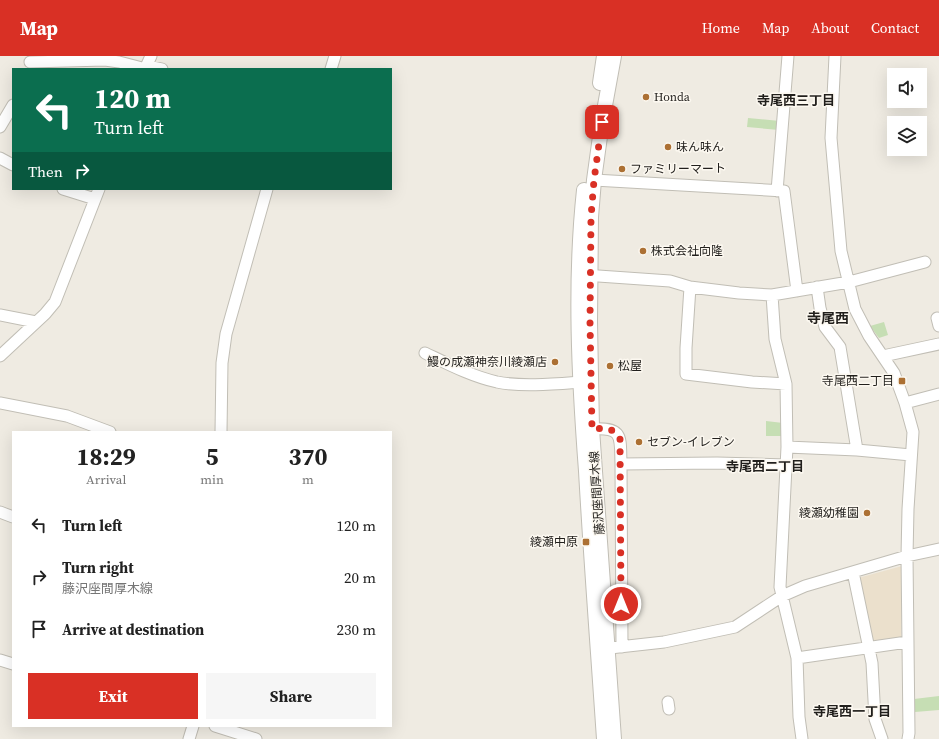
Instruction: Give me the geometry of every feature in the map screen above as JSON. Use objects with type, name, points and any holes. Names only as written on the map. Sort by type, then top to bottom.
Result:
[{"type":"main road","name":"藤沢座間厚木線","points":[[604,56],[593,120],[581,216],[603,648],[604,739]]},
{"type":"main road","name":"藤沢座間厚木線","points":[[614,56],[602,122],[594,180],[585,276],[580,382],[603,648],[614,739]]},
{"type":"street","points":[[331,68],[336,56]]},
{"type":"street","points":[[777,191],[788,56]]},
{"type":"street","points":[[835,56],[831,138],[835,197],[841,251],[855,309],[869,336],[894,373],[905,402],[913,432],[908,509],[907,556],[908,739]]},
{"type":"street","points":[[30,62],[105,60],[147,65],[158,68]]},
{"type":"street","points":[[0,127],[12,108]]},
{"type":"street","points":[[0,158],[12,164]]},
{"type":"street","points":[[594,180],[784,191],[797,291]]},
{"type":"street","points":[[0,356],[45,314],[55,302],[97,194],[70,190]]},
{"type":"street","points":[[221,431],[222,363],[226,334],[267,190]]},
{"type":"street","points":[[585,276],[670,281],[690,287],[739,293],[772,295],[849,282],[925,262]]},
{"type":"street","points":[[690,287],[686,374],[752,382],[786,384]]},
{"type":"street","points":[[817,287],[820,308],[826,327],[840,347],[857,450]]},
{"type":"street","points":[[772,295],[775,339],[786,384],[787,447],[780,587],[797,658],[799,717],[802,739]]},
{"type":"street","points":[[0,315],[36,322]]},
{"type":"street","points":[[883,356],[939,344]]},
{"type":"street","points":[[425,353],[470,374],[497,382],[520,384],[580,382]]},
{"type":"street","points":[[905,402],[939,394]]},
{"type":"street","points":[[0,403],[67,416],[107,431]]},
{"type":"street","points":[[592,429],[608,428],[617,433],[620,439],[622,647]]},
{"type":"street","points":[[787,447],[857,450],[912,455]]},
{"type":"street","points":[[621,464],[730,463],[786,465]]},
{"type":"street","points":[[0,512],[12,517]]},
{"type":"street","points":[[603,648],[664,642],[735,627],[782,596],[807,585],[907,556],[939,549]]},
{"type":"street","points":[[853,572],[870,648],[875,719],[882,739]]},
{"type":"street","points":[[797,658],[907,642]]},
{"type":"street","points":[[0,660],[12,664]]},
{"type":"street","points":[[189,739],[193,727]]},
{"type":"street","points":[[218,727],[256,739]]},
{"type":"shaded area","points":[[902,566],[901,639],[874,646],[858,578]]},
{"type":"green space","points":[[748,118],[780,121],[779,130],[747,127]]},
{"type":"green space","points":[[884,322],[888,335],[879,338],[870,326]]},
{"type":"green space","points":[[766,421],[783,423],[783,436],[766,436]]},
{"type":"green space","points":[[939,696],[939,710],[915,712],[914,699]]},
{"type":"place","name":"Honda","points":[[646,97]]},
{"type":"place","name":"味ん味ん","points":[[668,147]]},
{"type":"place","name":"ファミリーマート","points":[[622,169]]},
{"type":"place","name":"株式会社向隆","points":[[643,251]]},
{"type":"place","name":"鰻の成瀬神奈川綾瀬店","points":[[555,362]]},
{"type":"place","name":"松屋","points":[[610,366]]},
{"type":"place","name":"寺尾西二丁目","points":[[902,381]]},
{"type":"place","name":"セブン-イレブン","points":[[639,442]]},
{"type":"place","name":"綾瀬幼稚園","points":[[867,513]]},
{"type":"place","name":"綾瀬中原","points":[[586,542]]},
{"type":"district","name":"寺尾西三丁目","points":[[796,100]]},
{"type":"district","name":"寺尾西","points":[[828,318]]},
{"type":"district","name":"寺尾西二丁目","points":[[765,466]]},
{"type":"district","name":"寺尾西一丁目","points":[[852,711]]},
{"type":"route","points":[[602,122],[594,180],[591,217],[590,322],[592,429],[608,428],[617,433],[620,439],[621,604]]}]
